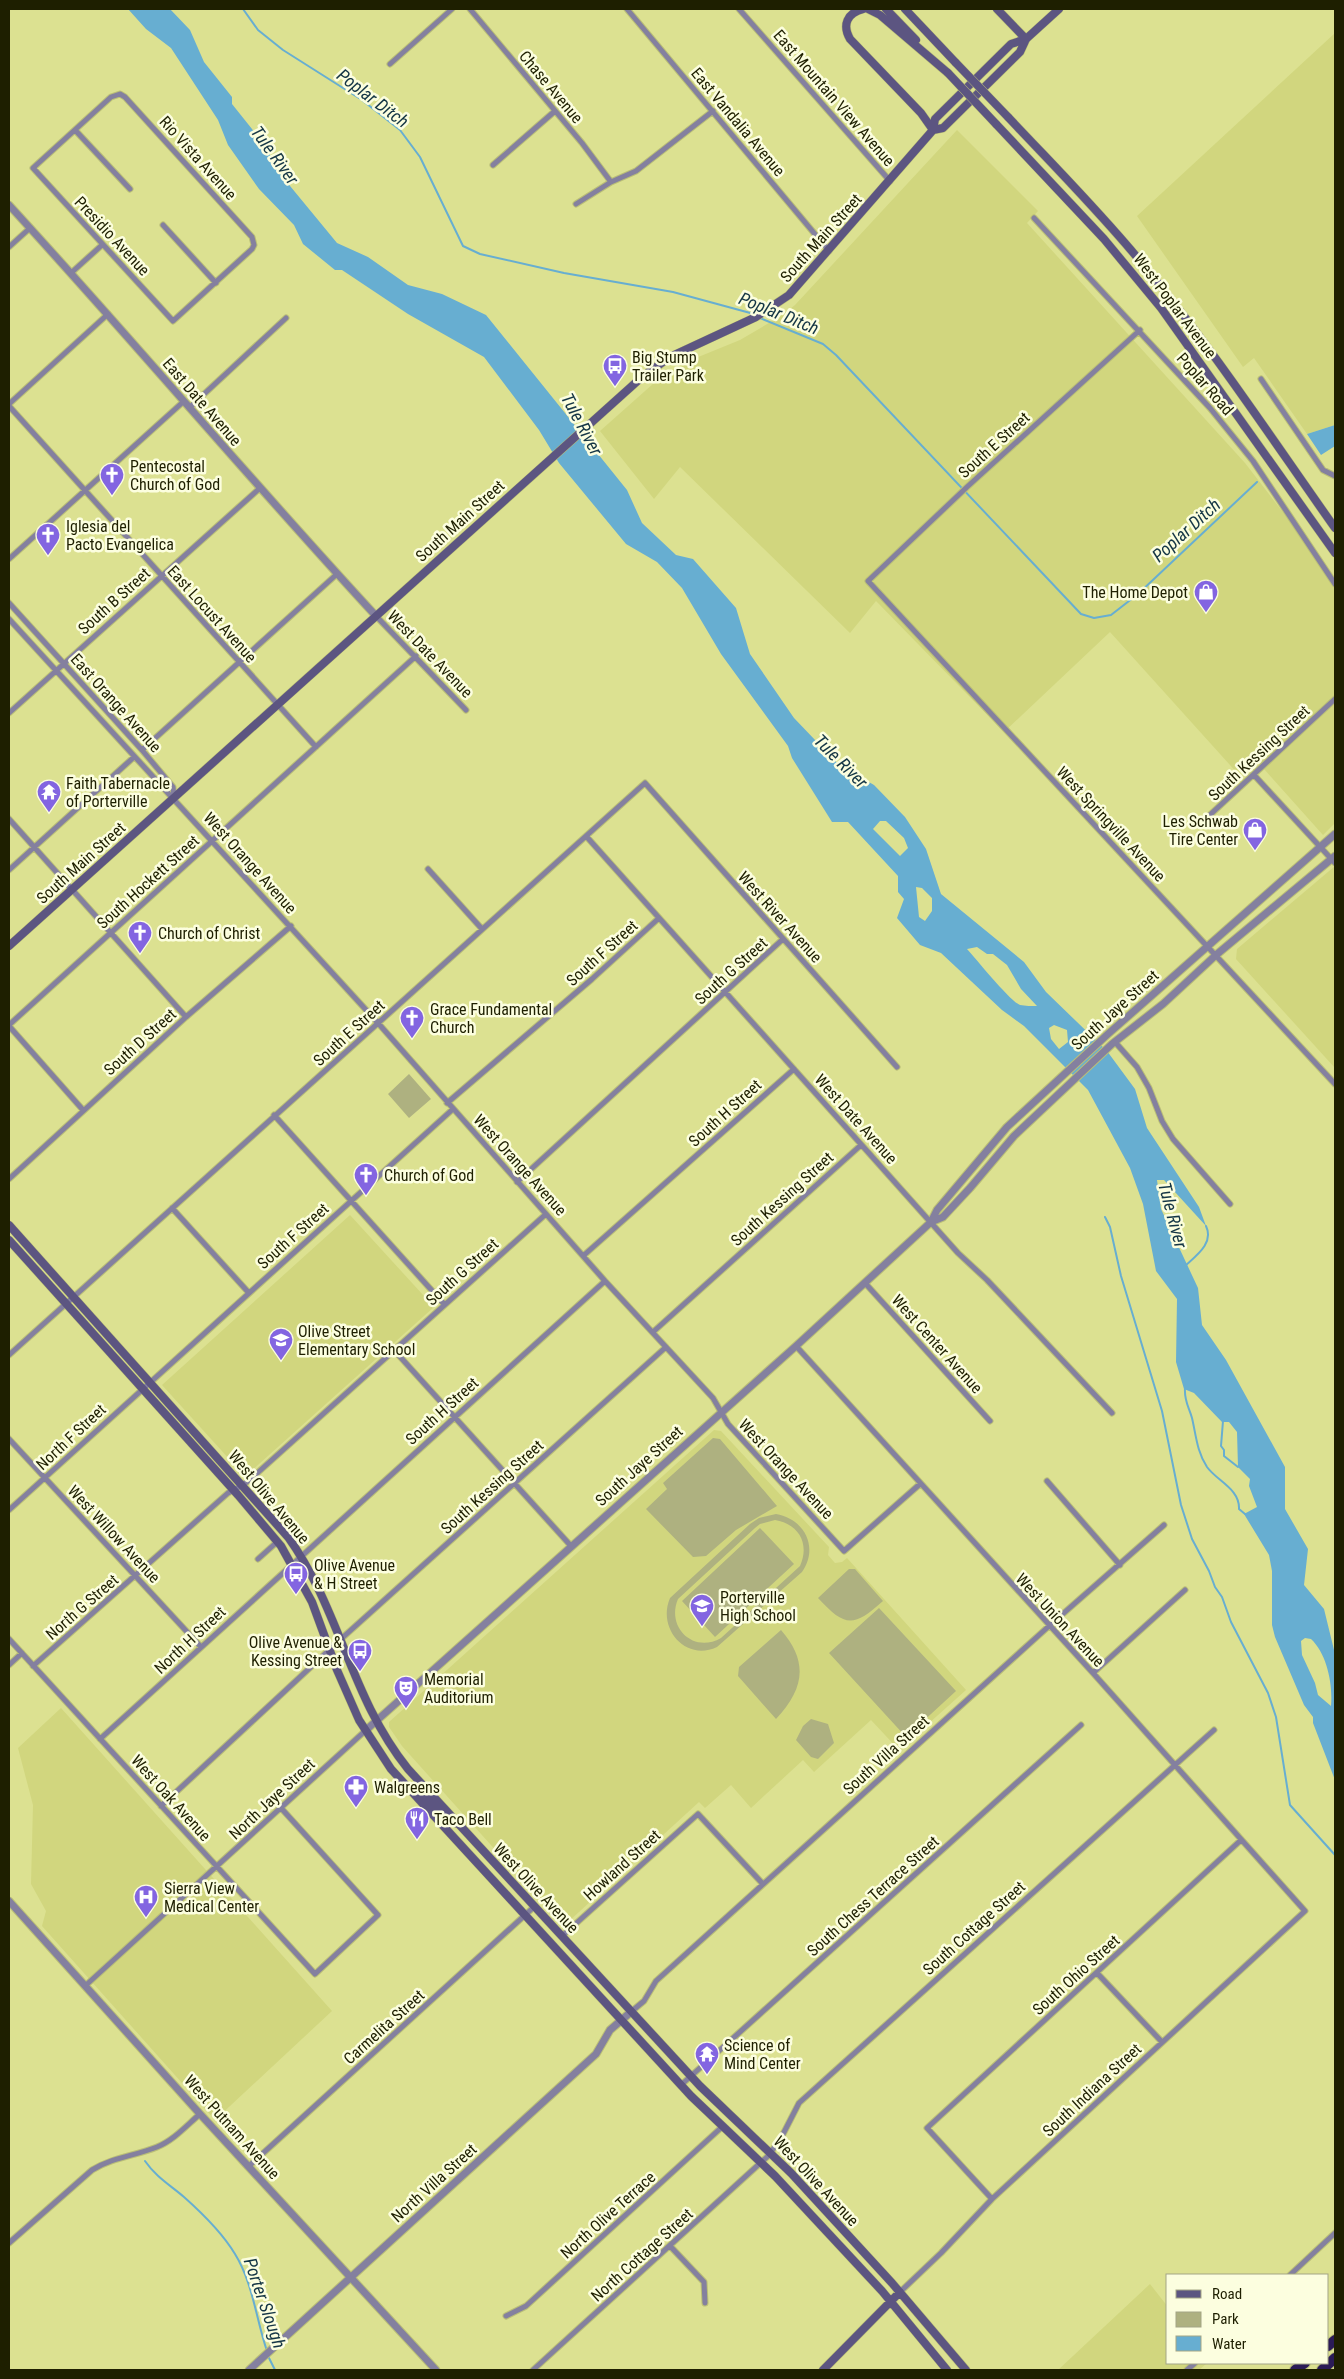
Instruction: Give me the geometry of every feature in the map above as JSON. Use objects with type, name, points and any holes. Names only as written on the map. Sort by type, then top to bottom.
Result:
[{"type":"main road","points":[[863,9],[853,13],[846,23],[846,31],[850,39],[920,113],[933,130]]},
{"type":"main road","points":[[868,9],[880,15],[948,74]]},
{"type":"main road","points":[[886,9],[948,74]]},
{"type":"main road","points":[[905,9],[934,40]]},
{"type":"main road","points":[[912,9],[934,40]]},
{"type":"main road","points":[[997,9],[1026,39]]},
{"type":"main road","name":"South Main Street","points":[[933,130],[943,128],[1020,52],[1026,39],[1059,9]]},
{"type":"main road","name":"South Main Street","points":[[9,946],[534,472],[642,377],[666,360],[742,325],[769,310],[793,291],[933,130],[934,119],[1011,44],[1026,39]]},
{"type":"main road","name":"West Poplar Avenue","points":[[934,40],[1100,215],[1142,263],[1206,347],[1335,528]]},
{"type":"main road","name":"West Poplar Avenue","points":[[948,74],[1104,239],[1155,300],[1335,553]]},
{"type":"main road","name":"West Olive Avenue","points":[[9,1225],[142,1389],[181,1432],[238,1488],[274,1519],[297,1560],[323,1595],[356,1682],[376,1721],[408,1769],[766,2157],[900,2292],[966,2370]]},
{"type":"main road","name":"West Olive Avenue","points":[[9,1240],[150,1381],[208,1446],[278,1542],[297,1560],[312,1602],[333,1648],[344,1687],[365,1731],[383,1759],[681,2085],[723,2126],[766,2157],[947,2370]]},
{"type":"main road","points":[[181,1432],[186,1430],[195,1440],[208,1446]]},
{"type":"main road","points":[[403,1783],[415,1789],[444,1819],[458,1824]]},
{"type":"main road","points":[[823,2370],[900,2292]]},
{"type":"street","points":[[390,64],[452,9]]},
{"type":"street","name":"Chase Avenue","points":[[470,9],[611,182]]},
{"type":"street","name":"East Vandalia Avenue","points":[[627,9],[829,251]]},
{"type":"street","name":"East Mountain View Avenue","points":[[739,9],[890,181]]},
{"type":"street","name":"Rio Vista Avenue","points":[[76,130],[111,97],[120,94],[125,97],[252,237],[252,249],[216,283]]},
{"type":"street","points":[[493,166],[555,111]]},
{"type":"street","points":[[576,204],[611,182],[636,171],[713,111]]},
{"type":"street","points":[[76,130],[130,189]]},
{"type":"street","name":"Presidio Avenue","points":[[76,130],[33,168],[102,245],[173,321],[216,283]]},
{"type":"street","name":"East Date Avenue","points":[[9,205],[376,616]]},
{"type":"street","name":"Poplar Road","points":[[1034,218],[1140,330],[1210,408],[1253,461],[1335,584]]},
{"type":"street","points":[[163,225],[216,283]]},
{"type":"street","points":[[9,247],[30,228]]},
{"type":"street","points":[[71,274],[102,245]]},
{"type":"street","points":[[9,405],[108,314]]},
{"type":"street","points":[[189,408],[286,318]]},
{"type":"street","name":"South E Street","points":[[868,581],[967,487],[1140,330]]},
{"type":"street","points":[[1260,379],[1323,470],[1335,476]]},
{"type":"street","points":[[9,559],[183,402]]},
{"type":"street","name":"East Locust Avenue","points":[[9,405],[84,491],[316,747]]},
{"type":"street","name":"South B Street","points":[[9,713],[260,488]]},
{"type":"street","points":[[142,750],[337,574]]},
{"type":"street","name":"West Springville Avenue","points":[[868,581],[1335,1084]]},
{"type":"street","name":"East Orange Avenue","points":[[9,604],[174,787],[174,797],[166,794],[9,619]]},
{"type":"street","name":"West Date Avenue","points":[[376,616],[466,710]]},
{"type":"street","name":"South Hockett Street","points":[[9,1025],[416,656]]},
{"type":"street","name":"South Kessing Street","points":[[1199,825],[1335,699]]},
{"type":"street","points":[[9,870],[134,757]]},
{"type":"street","points":[[1254,775],[1321,848],[1334,859]]},
{"type":"street","name":"South E Street","points":[[9,1355],[644,783]]},
{"type":"street","name":"West River Avenue","points":[[644,783],[897,1067]]},
{"type":"street","name":"West Orange Avenue","points":[[174,797],[378,1023],[605,1281],[713,1398],[728,1424],[844,1551],[920,1484]]},
{"type":"street","points":[[9,820],[186,1017]]},
{"type":"street","name":"South Jaye Street","points":[[365,1731],[796,1346],[931,1222],[937,1210],[1007,1127],[1108,1034],[1335,834]]},
{"type":"street","name":"West Date Avenue","points":[[586,836],[931,1222],[1112,1413]]},
{"type":"street","name":"South Jaye Street","points":[[931,1222],[944,1217],[1014,1136],[1114,1043],[1163,1004],[1216,955],[1334,859]]},
{"type":"street","points":[[428,869],[482,930]]},
{"type":"street","name":"South F Street","points":[[447,1103],[592,979],[659,918]]},
{"type":"street","name":"South D Street","points":[[9,1179],[186,1017],[291,926]]},
{"type":"street","name":"South G Street","points":[[517,1182],[784,939]]},
{"type":"street","points":[[9,1025],[83,1110]]},
{"type":"street","points":[[1114,1043],[1141,1074],[1149,1088],[1162,1121],[1173,1139],[1230,1204]]},
{"type":"street","name":"South H Street","points":[[583,1256],[794,1069]]},
{"type":"street","name":"South F Street","points":[[150,1381],[249,1294],[453,1108]]},
{"type":"street","points":[[274,1115],[444,1304]]},
{"type":"street","name":"South Kessing Street","points":[[653,1332],[861,1145]]},
{"type":"street","points":[[172,1208],[249,1294]]},
{"type":"street","name":"South G Street","points":[[238,1488],[546,1214]]},
{"type":"street","name":"South H Street","points":[[297,1560],[605,1281]]},
{"type":"street","name":"West Center Avenue","points":[[865,1283],[990,1421]]},
{"type":"street","name":"West Union Avenue","points":[[796,1346],[1093,1673],[1305,1912]]},
{"type":"street","name":"South Kessing Street","points":[[161,1806],[341,1639],[666,1347]]},
{"type":"street","points":[[394,1350],[571,1546]]},
{"type":"street","name":"North F Street","points":[[9,1510],[150,1381]]},
{"type":"street","name":"West Willow Avenue","points":[[9,1438],[201,1646]]},
{"type":"street","points":[[1047,1481],[1120,1564]]},
{"type":"street","name":"North G Street","points":[[33,1666],[136,1577],[228,1493],[238,1488]]},
{"type":"street","name":"South Villa Street","points":[[632,2011],[644,2001],[656,1981],[762,1883],[1049,1626],[1164,1526]]},
{"type":"street","points":[[258,1560],[278,1542]]},
{"type":"street","name":"North H Street","points":[[100,1739],[297,1560]]},
{"type":"street","points":[[1093,1673],[1185,1590]]},
{"type":"street","name":"West Oak Avenue","points":[[9,1639],[315,1974],[378,1915],[281,1808]]},
{"type":"street","points":[[9,1665],[22,1653]]},
{"type":"street","name":"South Chess Terrace Street","points":[[681,2085],[1081,1725]]},
{"type":"street","name":"South Cottage Street","points":[[766,2157],[780,2140],[799,2103],[1214,1730]]},
{"type":"street","name":"North Jaye Street","points":[[85,1986],[365,1731]]},
{"type":"street","name":"Howland Street","points":[[562,1936],[698,1814],[762,1883]]},
{"type":"street","name":"South Ohio Street","points":[[992,2199],[927,2128],[1241,1840]]},
{"type":"street","name":"West Putnam Avenue","points":[[10,1902],[200,2114],[436,2370]]},
{"type":"street","name":"Carmelita Street","points":[[249,2166],[535,1906]]},
{"type":"street","name":"South Indiana Street","points":[[900,2292],[941,2253],[992,2199],[1305,1912]]},
{"type":"street","points":[[1097,1972],[1162,2042]]},
{"type":"street","name":"North Villa Street","points":[[249,2370],[596,2054],[610,2030],[632,2011]]},
{"type":"street","points":[[9,2243],[92,2170],[107,2161],[160,2146],[178,2134],[200,2114]]},
{"type":"street","name":"North Olive Terrace","points":[[506,2316],[526,2306],[723,2126]]},
{"type":"street","name":"North Cottage Street","points":[[533,2370],[766,2157]]},
{"type":"street","points":[[1291,2274],[1335,2233]]},
{"type":"street","points":[[670,2246],[704,2282],[705,2303]]},
{"type":"shaded area","points":[[1335,33],[1335,425],[1307,434],[1254,358],[1243,367],[1137,216]]},
{"type":"shaded area","points":[[957,130],[1038,211],[1027,223],[1245,463],[1335,580],[1335,823],[1323,835],[1256,760],[1239,775],[1110,632],[1004,732],[876,601],[850,633],[680,467],[654,499],[600,431],[663,375],[686,362],[740,340],[781,316],[795,305]]},
{"type":"shaded area","points":[[1335,866],[1335,1068],[1236,959],[1237,949]]},
{"type":"shaded area","name":"Olive Street Elementary School","points":[[350,1215],[434,1307],[249,1473],[241,1472],[162,1385]]},
{"type":"shaded area","name":"Porterville High School","points":[[714,1430],[721,1431],[829,1547],[828,1555],[835,1563],[842,1562],[847,1558],[966,1690],[899,1750],[871,1720],[814,1772],[803,1760],[751,1808],[731,1785],[705,1808],[699,1802],[567,1923],[561,1923],[402,1746],[389,1727],[389,1722]]},
{"type":"shaded area","name":"Sierra View Medical Center","points":[[61,1708],[332,2011],[215,2120],[42,1926],[46,1911],[31,1884],[33,1805],[18,1748]]},
{"type":"shaded area","points":[[1150,2284],[1166,2304],[1166,2364],[1206,2364],[1199,2370],[1058,2370]]},
{"type":"green space","points":[[409,1074],[431,1099],[409,1118],[388,1094]]},
{"type":"green space","points":[[713,1438],[720,1439],[777,1506],[736,1530],[706,1556],[693,1557],[646,1509],[667,1489],[663,1483]]},
{"type":"green space","points":[[776,1514],[795,1522],[801,1528],[809,1544],[807,1563],[802,1572],[717,1647],[694,1650],[685,1646],[671,1631],[667,1620],[670,1598],[750,1524],[759,1518]],"holes":[[[775,1520],[783,1522],[796,1531],[803,1543],[803,1558],[800,1566],[721,1638],[701,1643],[684,1635],[676,1619],[675,1609],[678,1599],[760,1524]]]},
{"type":"green space","points":[[760,1528],[794,1564],[715,1637],[682,1601]]},
{"type":"green space","points":[[849,1569],[855,1569],[883,1601],[873,1610],[856,1620],[843,1619],[827,1608],[818,1598]]},
{"type":"green space","points":[[879,1608],[956,1691],[906,1737],[829,1653]]},
{"type":"green space","points":[[781,1630],[796,1653],[800,1675],[793,1697],[776,1719],[738,1676],[739,1667]]},
{"type":"green space","points":[[811,1719],[828,1724],[834,1743],[818,1759],[811,1757],[796,1740],[803,1726]]},
{"type":"water","points":[[128,9],[170,9],[190,30],[204,62],[232,97],[232,104],[264,144],[281,175],[337,243],[368,257],[408,285],[442,294],[486,315],[627,490],[642,523],[676,555],[693,559],[736,608],[750,654],[794,718],[838,764],[874,785],[905,817],[926,849],[941,894],[1024,962],[1046,992],[1107,1051],[1135,1089],[1147,1128],[1199,1207],[1206,1226],[1164,1180],[1157,1180],[1161,1209],[1198,1288],[1202,1325],[1226,1360],[1285,1467],[1285,1509],[1308,1549],[1304,1585],[1324,1609],[1335,1654],[1335,1780],[1313,1723],[1313,1717],[1304,1705],[1275,1637],[1272,1625],[1272,1571],[1269,1555],[1244,1514],[1257,1507],[1249,1486],[1250,1479],[1238,1467],[1237,1432],[1229,1422],[1222,1422],[1194,1393],[1184,1389],[1176,1362],[1177,1299],[1156,1271],[1143,1204],[1130,1168],[1088,1090],[1024,1026],[1002,1010],[941,953],[920,945],[897,918],[904,899],[898,892],[898,876],[848,822],[832,822],[792,758],[788,746],[721,654],[682,588],[657,562],[626,544],[559,463],[539,430],[484,357],[408,314],[342,270],[335,270],[303,244],[294,225],[259,189],[228,145],[218,120],[171,48],[146,29]],"holes":[[[880,821],[886,821],[904,838],[908,848],[900,856],[873,829]],[[916,887],[922,888],[932,898],[932,911],[925,921],[919,917]],[[977,947],[987,954],[993,954],[1007,965],[1021,989],[1037,1006],[1020,1005],[1015,1002],[967,949]],[[1054,1025],[1067,1030],[1068,1042],[1059,1049],[1051,1039],[1049,1028]],[[1305,1638],[1311,1639],[1317,1645],[1328,1670],[1331,1706],[1318,1695],[1315,1683],[1302,1655],[1301,1641]]]},
{"type":"water","points":[[1335,425],[1335,446],[1321,455],[1307,434]]},
{"type":"waterway","name":"Poplar Ditch","points":[[243,9],[258,30],[283,50],[362,100],[400,130],[420,157],[463,246],[480,254],[564,273],[673,292],[754,314]]},
{"type":"waterway","name":"Poplar Ditch","points":[[760,318],[823,344],[836,355],[1081,614],[1094,618],[1111,615],[1138,594],[1257,482]]},
{"type":"waterway","points":[[1105,1217],[1110,1227],[1121,1276],[1162,1411],[1181,1505],[1192,1539],[1209,1571],[1215,1587],[1222,1597],[1231,1622],[1268,1693],[1276,1717],[1290,1805],[1335,1855]]},
{"type":"waterway","points":[[1185,1266],[1199,1253],[1206,1243],[1208,1238],[1206,1226]]},
{"type":"waterway","points":[[1185,1388],[1186,1400],[1204,1461],[1211,1472],[1236,1496],[1239,1509],[1245,1514]]},
{"type":"waterway","points":[[1223,1421],[1221,1446],[1224,1450],[1224,1456],[1238,1467]]},
{"type":"waterway","name":"Porter Slough","points":[[145,2161],[158,2176],[205,2217],[235,2254],[250,2289],[267,2351]]},
{"type":"waterway","name":"Porter Slough","points":[[268,2356],[275,2370]]},
{"type":"place","name":"Big Stump Trailer Park","points":[[615,387]]},
{"type":"place","name":"Pentecostal Church of God","points":[[112,496]]},
{"type":"place","name":"Iglesia del Pacto Evangelica","points":[[48,556]]},
{"type":"place","name":"The Home Depot","points":[[1206,613]]},
{"type":"place","name":"Faith Tabernacle of Porterville","points":[[49,813]]},
{"type":"place","name":"Les Schwab Tire Center","points":[[1255,851]]},
{"type":"place","name":"Church of Christ","points":[[140,954]]},
{"type":"place","name":"Grace Fundamental Church","points":[[412,1039]]},
{"type":"place","name":"Church of God","points":[[366,1196]]},
{"type":"place","name":"Olive Street Elementary School","points":[[281,1361]]},
{"type":"place","name":"Olive Avenue & H Street","points":[[296,1595]]},
{"type":"place","name":"Porterville High School","points":[[702,1627]]},
{"type":"place","name":"Olive Avenue & Kessing Street","points":[[360,1672]]},
{"type":"place","name":"Memorial Auditorium","points":[[406,1709]]},
{"type":"place","name":"Walgreens","points":[[356,1808]]},
{"type":"place","name":"Taco Bell","points":[[417,1840]]},
{"type":"place","name":"Sierra View Medical Center","points":[[146,1918]]},
{"type":"place","name":"Science of Mind Center","points":[[707,2075]]},
{"type":"water label","name":"Tule River","points":[[275,155]]},
{"type":"water label","name":"Tule River","points":[[582,424]]},
{"type":"water label","name":"Tule River","points":[[841,761]]},
{"type":"water label","name":"Tule River","points":[[1173,1215]]}]
